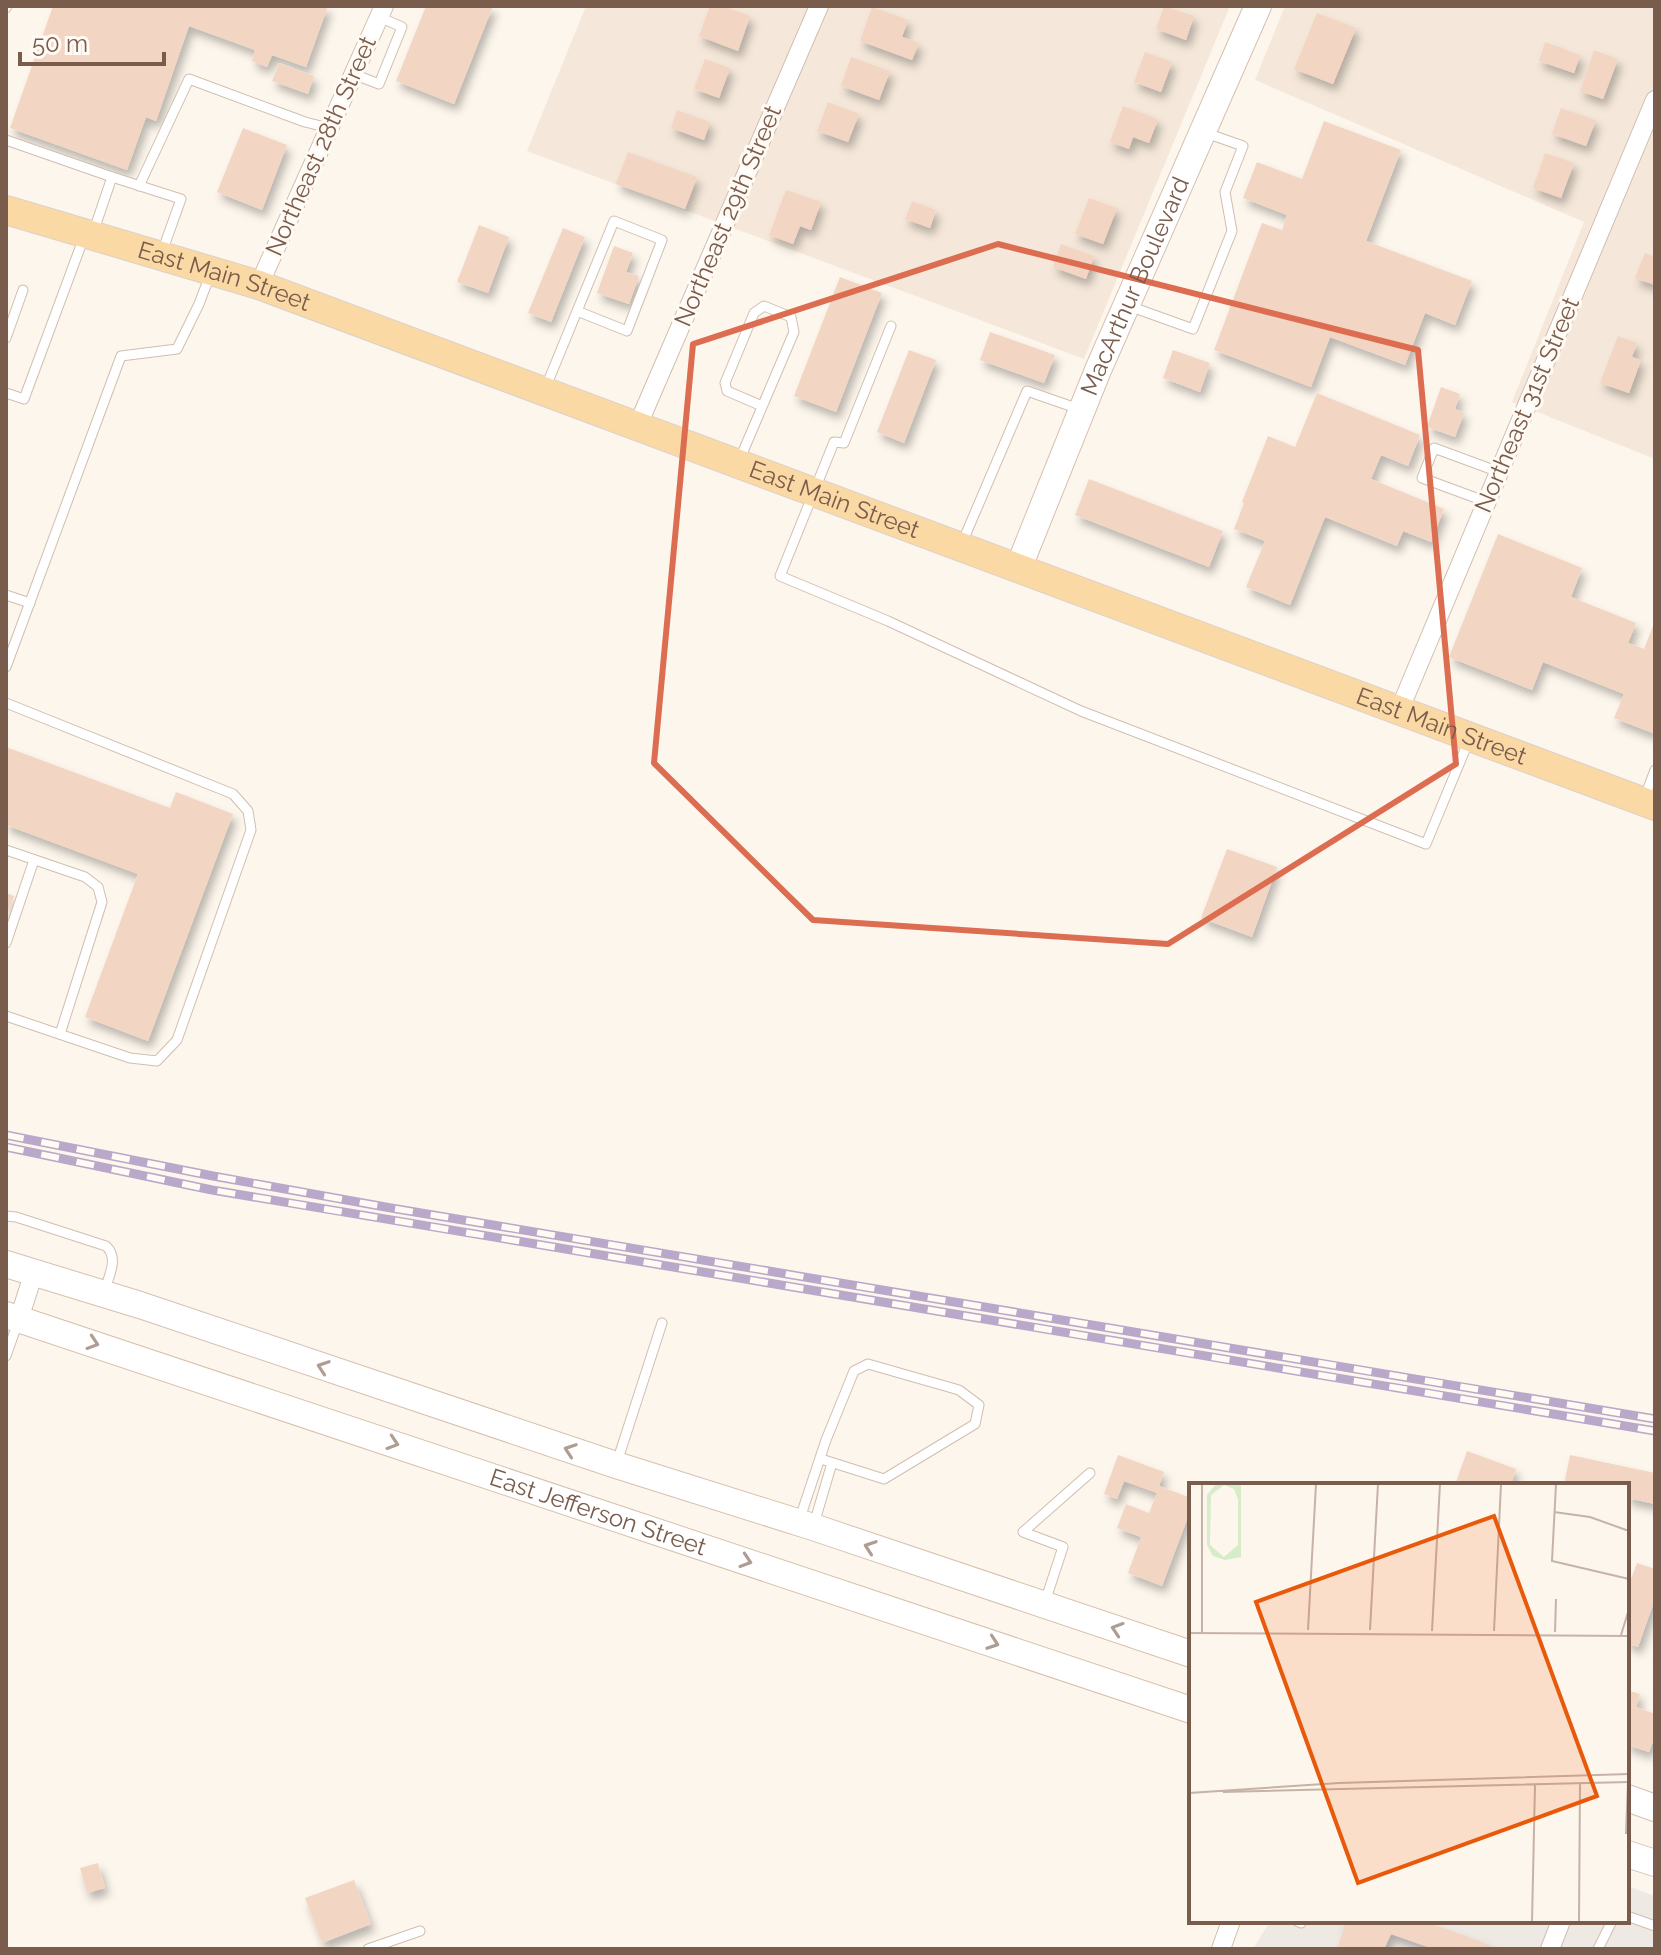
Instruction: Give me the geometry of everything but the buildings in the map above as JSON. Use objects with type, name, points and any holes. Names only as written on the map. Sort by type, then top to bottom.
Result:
[{"type":"main road","name":"MacArthur Boulevard","points":[[1018,569],[1127,305],[1258,6]]},
{"type":"main road","name":"East Main Street","points":[[6,210],[259,285],[1649,804]]},
{"type":"main road","name":"East Jefferson Street","points":[[6,1264],[104,1293],[1189,1653]]},
{"type":"main road","name":"East Jefferson Street","points":[[13,1317],[1189,1709]]},
{"type":"main road","points":[[1154,1698],[1189,1726]]},
{"type":"main road","points":[[1629,1799],[1655,1808]]},
{"type":"main road","points":[[1629,1855],[1655,1863]]},
{"type":"street","name":"Northeast 29th Street","points":[[637,427],[819,6]]},
{"type":"street","name":"Northeast 28th Street","points":[[259,285],[381,12]]},
{"type":"street","name":"Northeast 31st Street","points":[[1399,711],[1655,100]]},
{"type":"street","points":[[13,1317],[34,1272]]},
{"type":"street","points":[[1221,1949],[1230,1923]]},
{"type":"street","points":[[1550,1949],[1560,1923]]},
{"type":"lane","points":[[353,74],[379,84],[402,27],[381,12]]},
{"type":"lane","points":[[139,186],[189,79],[329,128]]},
{"type":"lane","points":[[1127,305],[1193,329],[1232,231],[1225,192],[1243,146],[1203,132]]},
{"type":"lane","points":[[6,152],[8,141],[181,199],[161,256]]},
{"type":"lane","points":[[6,393],[24,399],[112,177]]},
{"type":"lane","points":[[543,392],[614,221],[662,240],[627,331],[577,311]]},
{"type":"lane","points":[[6,667],[121,356],[177,349],[212,271]]},
{"type":"lane","points":[[6,338],[23,290]]},
{"type":"lane","points":[[737,464],[794,332],[791,317],[764,306],[754,313],[725,383],[727,391],[762,406]]},
{"type":"lane","points":[[891,326],[844,443],[834,442],[780,576],[888,621],[1081,711],[1426,844],[1470,737]]},
{"type":"lane","points":[[960,547],[1027,391],[1082,411]]},
{"type":"lane","points":[[1487,502],[1422,478],[1434,448],[1499,472]]},
{"type":"lane","points":[[6,595],[30,603]]},
{"type":"lane","points":[[6,703],[233,794],[248,811],[251,830],[177,1040],[157,1061],[130,1058],[6,1016]]},
{"type":"lane","points":[[1649,804],[1655,770]]},
{"type":"lane","points":[[6,850],[85,877],[98,887],[102,902],[60,1034]]},
{"type":"lane","points":[[6,943],[34,860]]},
{"type":"lane","points":[[6,1216],[106,1246],[113,1258],[104,1293]]},
{"type":"lane","points":[[6,1356],[13,1317]]},
{"type":"lane","points":[[616,1465],[662,1323]]},
{"type":"lane","points":[[806,1525],[821,1459],[826,1440],[854,1371],[868,1364],[959,1390],[979,1405],[975,1424],[884,1479],[821,1459]]},
{"type":"lane","points":[[806,1525],[832,1463]]},
{"type":"lane","points":[[1043,1605],[1063,1547],[1023,1532],[1090,1473]]},
{"type":"lane","points":[[1629,1917],[1655,1926]]},
{"type":"lane","points":[[1598,1949],[1611,1923]]},
{"type":"lane","points":[[368,1949],[420,1931]]},
{"type":"highlighted area","points":[[998,244],[1418,350],[1456,764],[1168,944],[813,920],[654,763],[693,344]]},
{"type":"shaded area","points":[[586,6],[1230,6],[1084,359],[527,151]]},
{"type":"shaded area","points":[[1285,6],[1655,6],[1655,459],[1512,402],[1584,222],[1255,80]]},
{"type":"shaded area","points":[[1629,1887],[1655,1896],[1655,1949],[1253,1949],[1269,1923],[1629,1923]]},
{"type":"railway","points":[[6,1135],[391,1208],[1655,1419]]},
{"type":"railway","points":[[6,1147],[212,1190],[1655,1431]]}]
